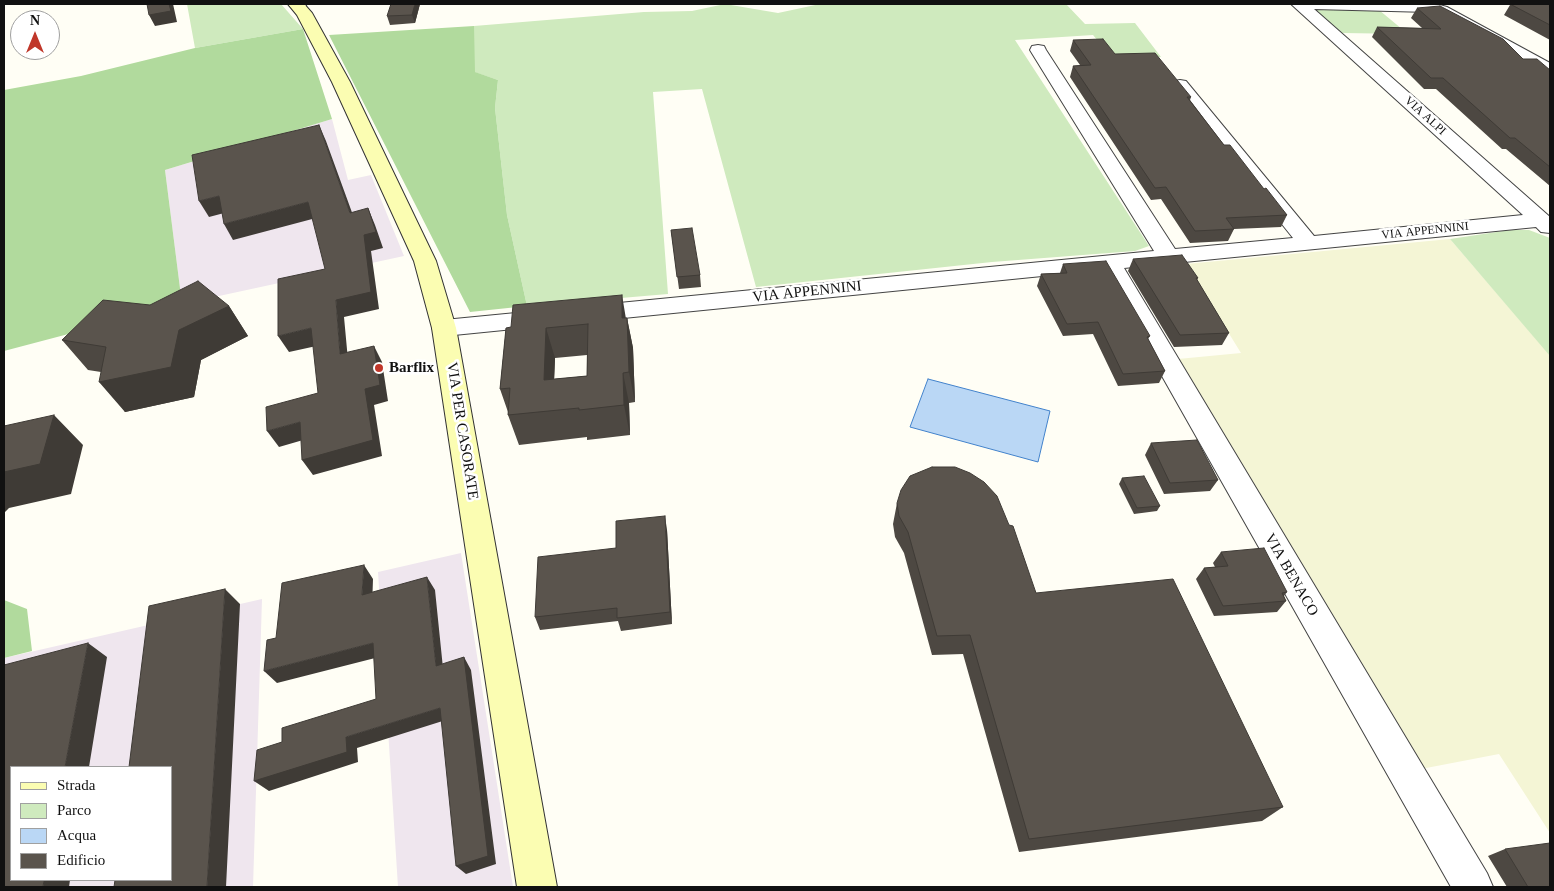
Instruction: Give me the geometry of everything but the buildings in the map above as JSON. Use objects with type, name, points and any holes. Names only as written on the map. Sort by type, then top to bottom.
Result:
[{"type":"street","name":"VIA PER CASORATE","points":[[297,4],[304,13],[341,82],[425,261],[444,328],[537,887]]},
{"type":"street","name":"VIA ALPI","points":[[1299,4],[1546,224]]},
{"type":"street","points":[[1308,4],[1430,7],[1442,10],[1550,70]]},
{"type":"street","points":[[1038,50],[1169,257]]},
{"type":"street","points":[[1180,85],[1309,243]]},
{"type":"street","name":"VIA APPENNINI","points":[[444,328],[1309,243],[1546,224]]},
{"type":"street","name":"VIA BENACO","points":[[1109,262],[1472,887]]},
{"type":"shaded area","points":[[332,119],[348,180],[371,175],[404,256],[182,304],[165,170]]},
{"type":"shaded area","points":[[461,553],[513,887],[398,887],[378,572]]},
{"type":"shaded area","points":[[262,599],[253,887],[4,887],[4,658]]},
{"type":"green space","points":[[187,4],[281,4],[303,29],[195,48]]},
{"type":"green space","points":[[725,4],[778,13],[820,4],[1066,4],[1085,24],[1135,23],[1161,57],[1114,60],[1093,35],[1015,40],[1149,246],[1135,251],[992,262],[756,287],[702,89],[653,92],[668,294],[527,306],[507,215],[495,108],[498,80],[474,72],[474,26],[644,12],[692,11]]},
{"type":"green space","points":[[1312,8],[1379,10],[1408,34],[1342,33]]},
{"type":"green space","points":[[474,26],[475,72],[498,80],[495,108],[507,215],[527,306],[470,312],[329,35]]},
{"type":"green space","points":[[303,29],[332,119],[165,170],[182,304],[4,351],[4,90],[81,76],[195,48]]},
{"type":"green space","points":[[1510,230],[1529,230],[1550,238],[1550,356],[1450,239]]},
{"type":"green space","points":[[1450,239],[1550,355],[1550,833],[1499,754],[1421,769],[1178,359],[1241,353],[1186,264]]},
{"type":"green space","points":[[4,600],[27,609],[32,651],[4,658]]},
{"type":"water","points":[[928,379],[1050,411],[1038,462],[910,427]]},
{"type":"place","name":"Barflix","points":[[379,368]]}]
